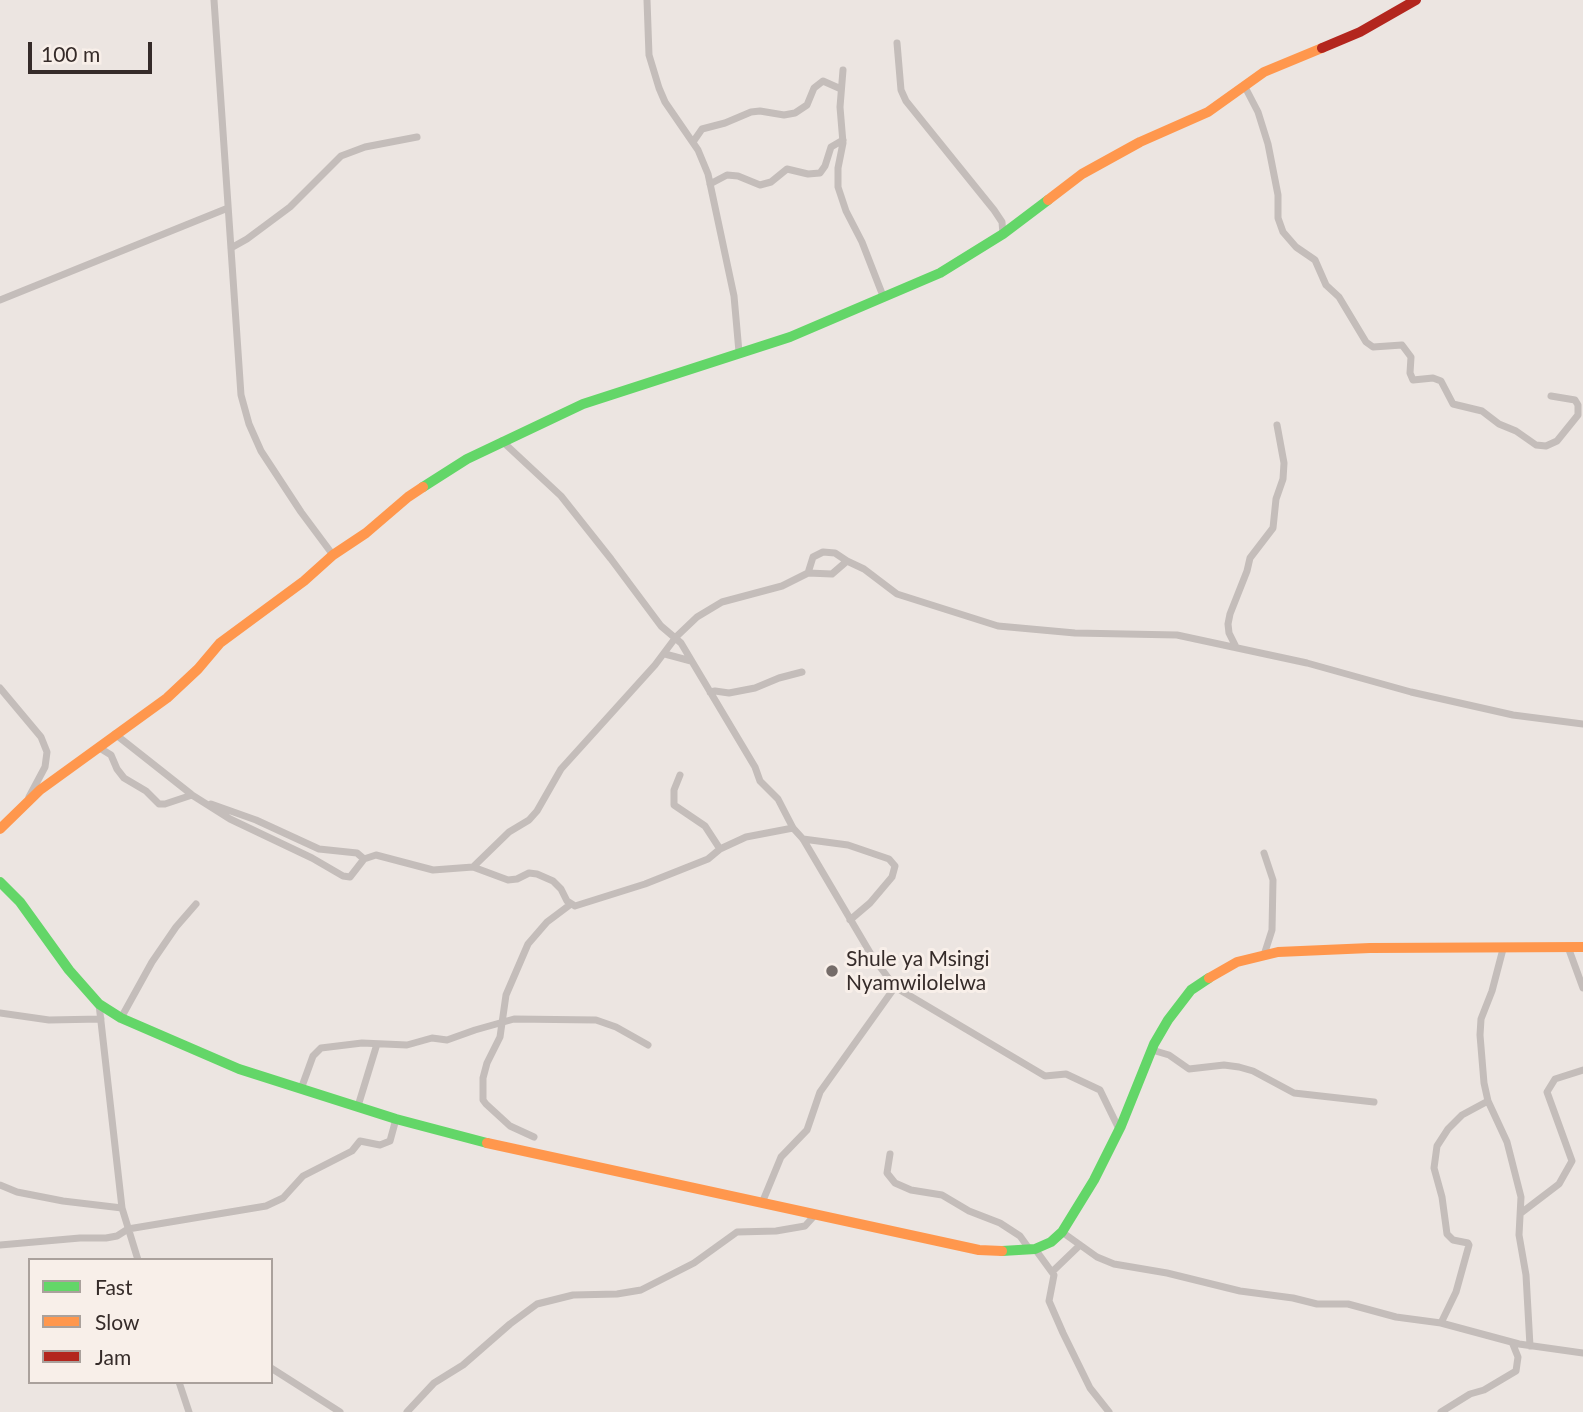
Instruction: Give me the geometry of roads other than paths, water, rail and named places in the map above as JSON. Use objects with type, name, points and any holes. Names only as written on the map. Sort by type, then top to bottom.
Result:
[{"type":"street","points":[[214,0],[237,369],[241,395],[249,424],[274,474],[333,555]]},
{"type":"street","points":[[647,0],[647,39],[653,71],[665,102],[693,142],[710,184],[734,296],[739,352]]},
{"type":"street","points":[[0,829],[26,801],[167,698],[198,669],[220,643],[304,581],[408,497],[467,458],[602,396],[812,328],[955,266],[1003,234],[1082,174],[1140,142],[1196,119],[1265,72],[1360,32],[1416,0]]},
{"type":"street","points":[[897,43],[901,90],[906,102],[994,210],[1002,222],[1003,234]]},
{"type":"street","points":[[843,70],[843,139],[837,176],[840,193],[883,296]]},
{"type":"street","points":[[693,142],[706,127],[725,123],[751,112],[784,115],[795,113],[807,105],[814,88],[822,81],[841,89]]},
{"type":"street","points":[[1245,87],[1258,112],[1268,144],[1278,195],[1278,218],[1283,232],[1296,247],[1315,260],[1326,285],[1342,302],[1366,342],[1373,347],[1402,345],[1411,356],[1410,373],[1413,380],[1433,378],[1441,381],[1453,404],[1482,411],[1536,445],[1546,446],[1557,441],[1578,415],[1575,400],[1551,396]]},
{"type":"street","points":[[231,248],[282,213],[341,156],[365,147],[417,137]]},
{"type":"street","points":[[710,184],[727,175],[738,176],[760,185],[771,182],[787,169],[808,174],[820,173],[831,147],[843,139]]},
{"type":"street","points":[[0,300],[228,208]]},
{"type":"street","points":[[1236,647],[1229,633],[1230,614],[1250,558],[1273,528],[1276,499],[1283,478],[1284,464],[1277,425]]},
{"type":"street","points":[[502,441],[561,496],[661,626],[676,637],[755,767],[760,781],[778,799],[880,970],[895,987],[1045,1076],[1066,1073],[1100,1090],[1119,1129]]},
{"type":"street","points":[[808,573],[813,557],[822,552],[835,553],[864,569],[897,594],[998,626],[1075,633],[1177,635],[1307,663],[1411,692],[1513,715],[1583,724]]},
{"type":"street","points":[[473,867],[509,832],[530,820],[561,769],[665,654],[676,637],[713,606],[782,586],[808,573],[832,573],[846,561]]},
{"type":"street","points":[[665,654],[691,662]]},
{"type":"street","points":[[710,692],[729,693],[755,688],[779,678],[802,673]]},
{"type":"street","points":[[0,688],[41,737],[47,752],[45,767],[26,801]]},
{"type":"street","points":[[115,734],[191,795],[230,819],[312,858],[343,876],[350,877],[365,859],[376,855],[433,870],[473,867],[508,880],[530,873],[545,876],[561,889],[571,904]]},
{"type":"street","points":[[97,747],[111,755],[124,778],[146,791],[159,804],[191,795]]},
{"type":"street","points":[[680,775],[674,790],[674,805],[705,826],[720,849]]},
{"type":"street","points":[[204,802],[256,820],[319,849],[357,853],[365,859]]},
{"type":"street","points":[[534,1138],[510,1126],[483,1100],[486,1063],[500,1037],[506,995],[528,944],[547,922],[571,904],[581,905],[645,884],[708,859],[720,849],[746,837],[793,828]]},
{"type":"street","points":[[803,839],[848,845],[889,859],[895,866],[895,872],[886,884],[870,903],[850,920]]},
{"type":"street","points":[[1264,853],[1273,880],[1271,940],[1264,955]]},
{"type":"street","points":[[0,882],[20,902],[69,970],[99,1004],[121,1018],[181,1046],[239,1069],[396,1119],[520,1151],[979,1250],[1032,1250],[1051,1242],[1062,1232],[1094,1180],[1168,1020],[1191,990],[1220,970],[1278,952],[1370,948],[1583,947]]},
{"type":"street","points":[[121,1018],[152,962],[196,904]]},
{"type":"street","points":[[1568,947],[1583,988]]},
{"type":"street","points":[[1503,949],[1481,1019],[1484,1083],[1488,1101],[1507,1142],[1521,1197],[1519,1235],[1527,1289],[1530,1346]]},
{"type":"street","points":[[762,1203],[781,1157],[807,1130],[820,1092],[895,987]]},
{"type":"street","points":[[99,1004],[122,1208],[137,1258]]},
{"type":"street","points":[[0,1013],[49,1020],[101,1019]]},
{"type":"street","points":[[301,1089],[313,1056],[321,1048],[362,1043],[407,1045],[432,1038],[447,1040],[514,1019],[596,1020],[616,1027],[648,1045]]},
{"type":"street","points":[[358,1106],[377,1044]]},
{"type":"street","points":[[1152,1050],[1169,1055],[1189,1069],[1238,1067],[1252,1071],[1294,1093],[1374,1102]]},
{"type":"street","points":[[1521,1213],[1559,1184],[1572,1161],[1547,1092],[1555,1079],[1583,1070]]},
{"type":"street","points":[[1441,1323],[1456,1292],[1469,1245],[1453,1240],[1447,1234],[1443,1197],[1434,1168],[1437,1146],[1448,1129],[1462,1115],[1488,1101]]},
{"type":"street","points":[[0,1245],[80,1237],[106,1238],[117,1236],[128,1229],[266,1206],[283,1198],[303,1176],[352,1151],[360,1141],[380,1145],[390,1141],[396,1119]]},
{"type":"street","points":[[890,1154],[887,1173],[895,1184],[911,1190],[942,1195],[969,1211],[1000,1223],[1020,1236],[1053,1271],[1055,1279],[1049,1301],[1090,1388],[1110,1412]]},
{"type":"street","points":[[0,1185],[17,1192],[64,1201],[122,1208]]},
{"type":"street","points":[[407,1412],[434,1383],[463,1365],[509,1324],[537,1304],[573,1295],[617,1294],[641,1290],[694,1262],[737,1232],[775,1231],[805,1226],[816,1215]]},
{"type":"street","points":[[1062,1232],[1097,1257],[1114,1264],[1167,1273],[1240,1291],[1317,1304],[1348,1304],[1396,1317],[1441,1323],[1530,1346],[1583,1353]]},
{"type":"street","points":[[1053,1271],[1080,1245]]},
{"type":"street","points":[[1441,1412],[1516,1371],[1518,1357],[1512,1342]]},
{"type":"street","points":[[273,1369],[340,1412]]},
{"type":"street","points":[[180,1384],[189,1412]]},
{"type":"place","name":"Shule ya Msingi Nyamwilolelwa","points":[[832,971]]}]
